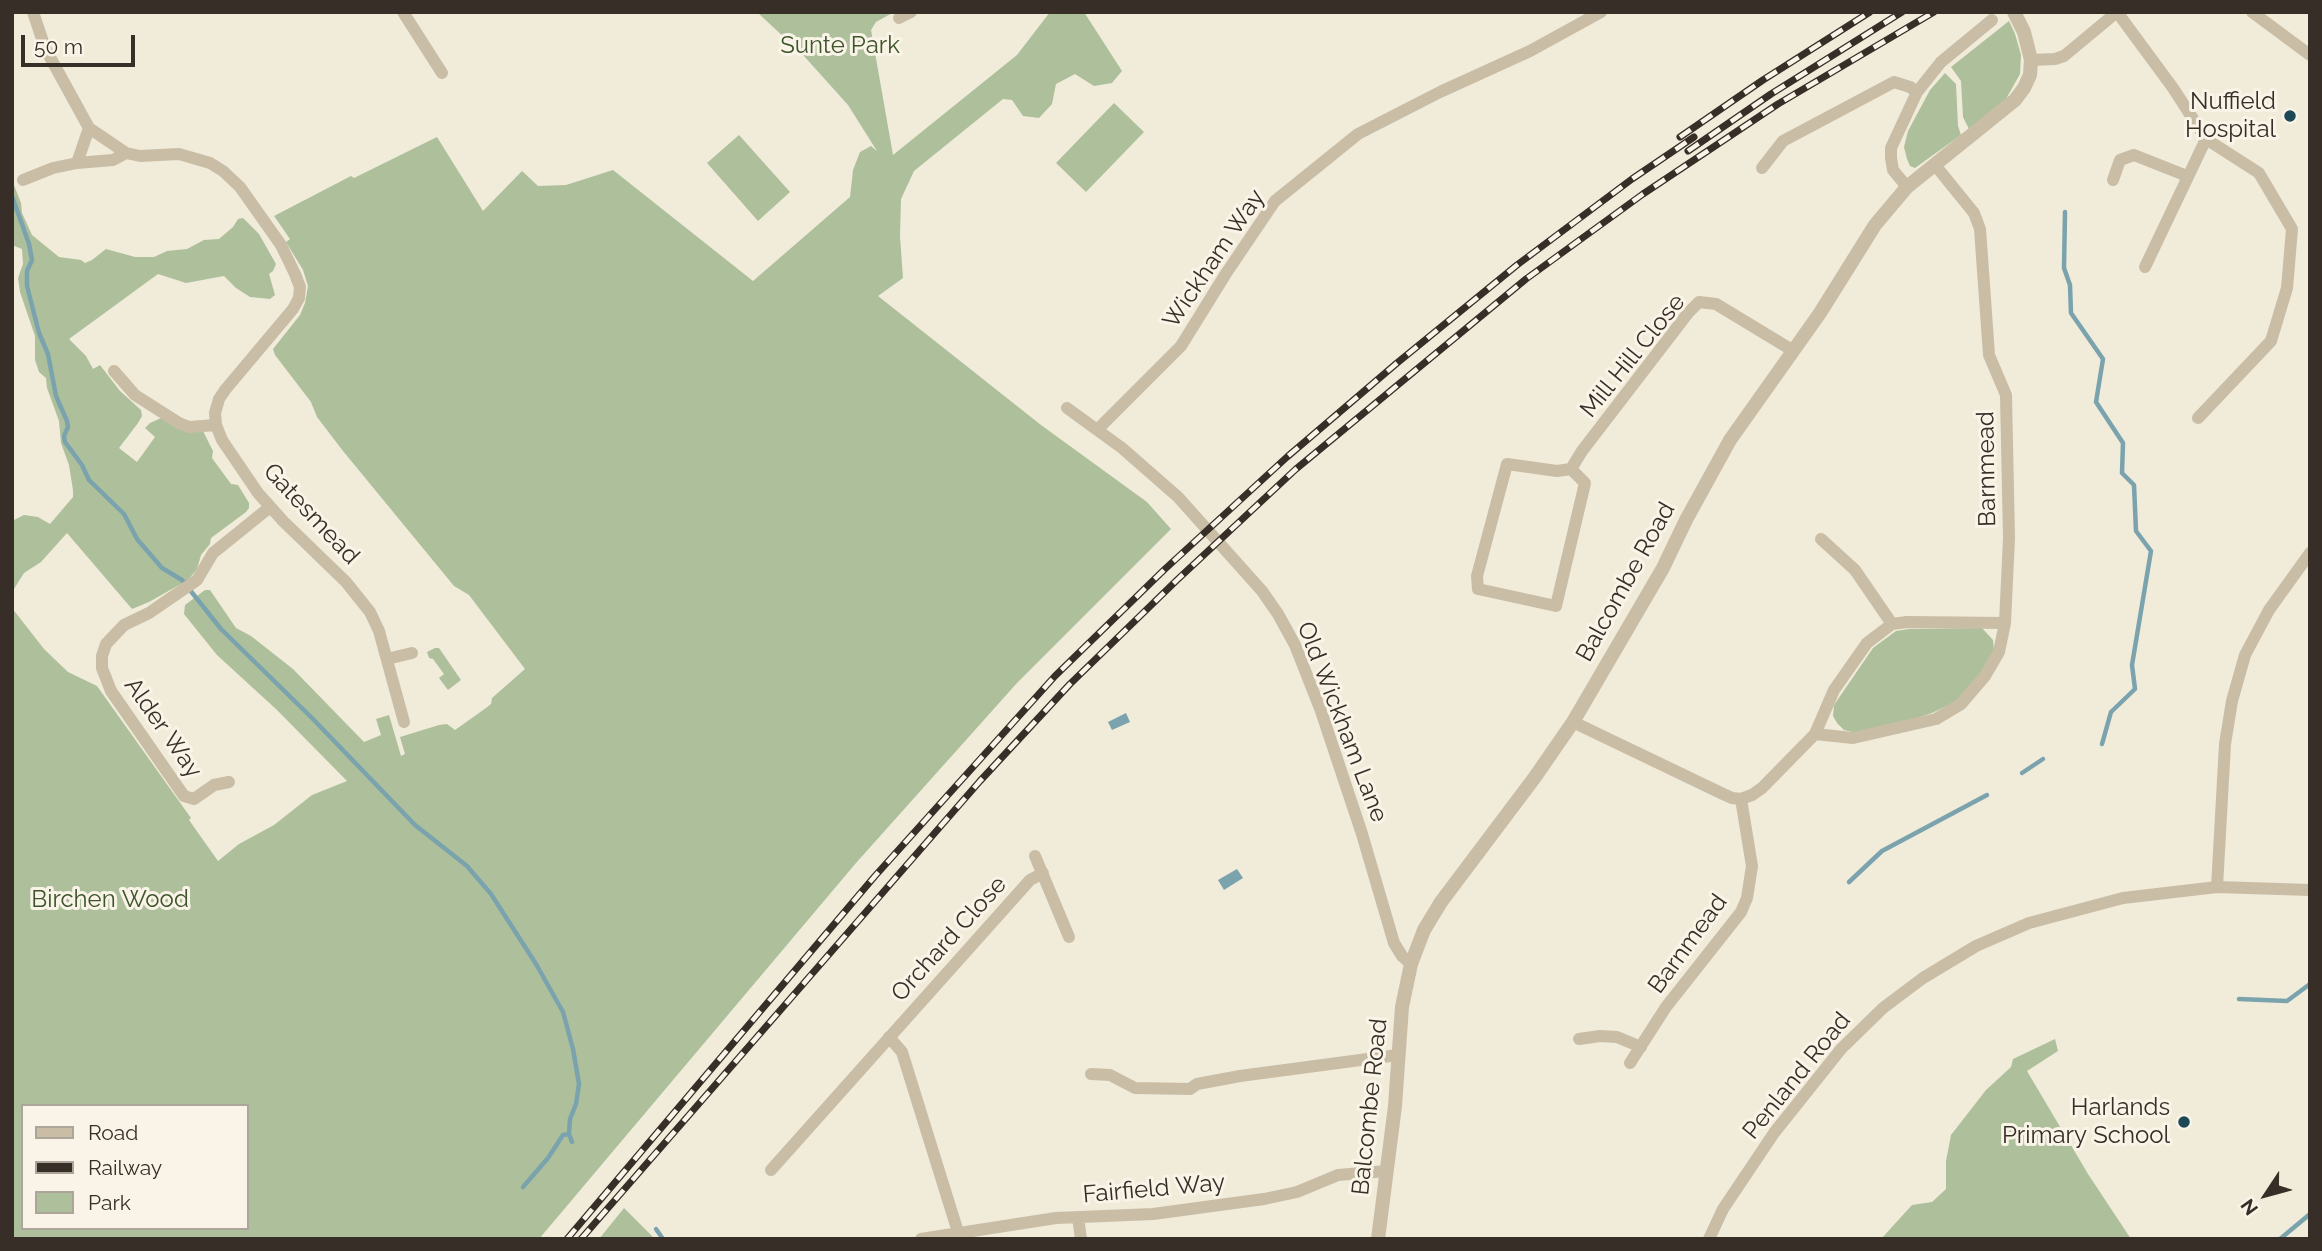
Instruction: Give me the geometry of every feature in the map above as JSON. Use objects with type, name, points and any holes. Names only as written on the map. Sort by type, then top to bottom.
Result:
[{"type":"street","points":[[33,12],[45,48],[89,128],[126,153],[139,156],[179,154],[210,163],[223,171],[232,178],[262,217],[300,287],[299,298],[293,309],[219,399],[215,413],[216,425],[189,427],[179,423],[135,395],[114,371]]},
{"type":"street","points":[[403,12],[443,73]]},
{"type":"street","name":"Wickham Way","points":[[1098,429],[1181,346],[1275,201],[1357,134],[1530,51],[1601,12]]},
{"type":"street","points":[[2014,12],[2024,32],[2031,60],[2064,56],[2117,12],[2173,88],[2206,139],[2259,173],[2292,229],[2287,288],[2271,341],[2198,418]]},
{"type":"street","points":[[2252,12],[2310,55]]},
{"type":"street","points":[[1907,187],[1893,170],[1891,148],[1917,92],[1941,62],[1992,20]]},
{"type":"street","name":"Balcombe Road","points":[[1378,1239],[1402,1007],[1411,964],[1424,930],[1441,902],[1573,722],[1664,568],[1686,520],[1730,440],[1819,313],[1875,225],[1907,187],[2015,100],[2030,75],[2031,60]]},
{"type":"street","points":[[1762,168],[1783,141],[1894,82],[1917,92]]},
{"type":"street","points":[[77,163],[89,128]]},
{"type":"street","points":[[2145,267],[2206,139]]},
{"type":"street","points":[[23,180],[53,168],[113,160],[126,153]]},
{"type":"street","points":[[2113,180],[2120,160],[2134,155],[2187,176]]},
{"type":"street","name":"Barnmead","points":[[1815,734],[1853,738],[1936,719],[1961,704],[1985,676],[1999,652],[2005,622],[2009,538],[2006,395],[1989,355],[1980,229],[1974,213],[1935,165]]},
{"type":"street","name":"Mill Hill Close","points":[[1571,469],[1699,302],[1716,303],[1792,351]]},
{"type":"street","name":"Old Wickham Lane","points":[[1067,408],[1098,429],[1178,497],[1262,591],[1278,614],[1295,645],[1343,774],[1394,943],[1411,964]]},
{"type":"street","name":"Gatesmead","points":[[216,425],[222,440],[270,507],[359,596],[379,631],[404,722]]},
{"type":"street","points":[[1507,464],[1557,471],[1571,469],[1586,483],[1556,606],[1478,589],[1477,576],[1507,464]]},
{"type":"street","name":"Alder Way","points":[[229,782],[214,785],[194,799],[184,796],[111,691],[102,668],[102,656],[106,644],[124,625],[149,613],[197,580],[213,553],[270,507]]},
{"type":"street","points":[[1821,539],[1855,570],[1892,624]]},
{"type":"street","points":[[2217,887],[2225,744],[2232,701],[2245,655],[2269,610],[2310,553]]},
{"type":"street","points":[[1573,722],[1721,793],[1741,799],[1762,788],[1815,734],[1834,690],[1867,643],[1892,624],[2005,622]]},
{"type":"street","points":[[387,659],[412,653]]},
{"type":"street","name":"Barnmead","points":[[1630,1063],[1667,1007],[1741,912],[1747,898],[1752,866],[1741,799]]},
{"type":"street","name":"Orchard Close","points":[[1035,856],[1069,937]]},
{"type":"street","name":"Orchard Close","points":[[771,1170],[1030,880],[1043,873]]},
{"type":"street","name":"Penland Road","points":[[1709,1239],[1723,1209],[1774,1133],[1841,1049],[1882,1008],[1923,978],[1976,946],[2029,923],[2123,898],[2217,887],[2310,890]]},
{"type":"street","name":"Orchard Close","points":[[889,1037],[901,1052],[958,1232]]},
{"type":"street","points":[[1579,1039],[1617,1037],[1641,1047]]},
{"type":"street","points":[[1091,1074],[1110,1075],[1135,1088],[1190,1088],[1197,1084],[1240,1076],[1398,1055]]},
{"type":"street","name":"Fairfield Way","points":[[921,1239],[1078,1217],[1153,1214],[1264,1199],[1297,1192],[1338,1175],[1387,1171]]},
{"type":"street","points":[[1078,1217],[1081,1239]]},
{"type":"green space","points":[[757,12],[894,12],[876,22],[871,30],[893,155],[1017,55],[1050,12],[1084,12],[1122,71],[1112,83],[1094,86],[1075,74],[1056,84],[1052,104],[1039,118],[1023,116],[1012,100],[1003,99],[914,171],[901,199],[903,278],[878,296],[1041,425],[1147,502],[1171,529],[1017,683],[856,863],[539,1239],[12,1239],[12,608],[44,649],[68,672],[97,686],[191,818],[189,820],[218,861],[239,844],[274,825],[312,795],[347,781],[277,710],[217,655],[184,614],[185,605],[205,590],[210,590],[236,628],[251,636],[293,669],[364,742],[381,735],[376,719],[389,715],[401,756],[405,754],[400,737],[439,725],[447,724],[455,730],[491,704],[492,698],[525,669],[469,595],[454,586],[343,451],[317,417],[311,402],[275,355],[273,349],[300,315],[308,286],[303,270],[286,242],[290,239],[274,216],[351,176],[354,178],[437,137],[483,211],[522,171],[538,186],[566,185],[613,170],[753,281],[850,197],[853,170],[860,152],[871,146],[877,151],[848,105],[804,56]]},
{"type":"green space","points":[[2009,21],[2021,55],[2020,74],[2006,99],[1969,129],[1963,117],[1961,81],[1951,67]]},
{"type":"green space","points":[[1945,73],[1956,84],[1958,126],[1961,135],[1915,168],[1910,166],[1904,147],[1908,131],[1930,90]]},
{"type":"green space","points":[[1114,103],[1144,132],[1086,192],[1056,163]]},
{"type":"green space","points":[[739,135],[790,192],[758,221],[707,163]]},
{"type":"green space","points":[[12,180],[32,235],[59,257],[85,263],[106,249],[135,257],[154,257],[167,251],[187,249],[204,240],[219,239],[238,219],[243,218],[259,234],[276,264],[269,274],[275,295],[270,299],[250,297],[224,276],[186,283],[158,274],[69,339],[86,356],[93,369],[100,365],[120,391],[141,410],[142,416],[138,423],[119,448],[137,462],[155,437],[145,428],[161,418],[203,431],[213,451],[212,458],[231,484],[238,485],[249,503],[246,512],[211,538],[210,544],[201,555],[197,569],[188,580],[132,609],[67,533],[41,562],[24,573],[12,592],[12,521],[24,515],[38,517],[50,524],[73,497],[73,490],[69,465],[61,443],[59,421],[46,378],[39,372],[35,360],[35,336],[20,292],[18,278],[23,264],[22,249],[12,245]]},
{"type":"green space","points":[[1982,628],[1993,640],[1994,651],[1980,674],[1957,701],[1905,722],[1857,733],[1844,730],[1837,723],[1833,716],[1834,705],[1873,648],[1896,631]]},
{"type":"green space","points":[[439,648],[461,680],[448,690],[439,678],[444,674],[427,652]]},
{"type":"green space","points":[[2055,1039],[2058,1051],[2027,1071],[2088,1174],[2131,1239],[1881,1239],[1912,1205],[1932,1202],[1946,1189],[1946,1161],[1951,1135],[1986,1090],[2011,1067],[2013,1059]]},
{"type":"green space","points":[[624,1208],[655,1239],[599,1239]]},
{"type":"water","points":[[1126,713],[1130,722],[1112,730],[1108,722]]},
{"type":"water","points":[[1237,869],[1243,878],[1224,890],[1218,880]]},
{"type":"waterway","points":[[12,196],[29,244],[32,260],[27,271],[27,286],[39,333],[48,354],[56,396],[67,421],[65,442],[89,480],[124,514],[137,539],[162,568],[182,580],[221,629],[415,825],[467,866],[491,894],[563,1012],[579,1084],[570,1119],[569,1134],[572,1142]]},
{"type":"waterway","points":[[2065,212],[2064,268],[2070,285],[2071,313],[2103,359],[2096,402],[2123,443],[2122,473],[2134,485],[2136,531],[2151,551],[2132,665],[2135,689],[2111,712],[2102,744]]},
{"type":"waterway","points":[[2022,773],[2043,759]]},
{"type":"waterway","points":[[1849,882],[1882,851],[1987,795]]},
{"type":"waterway","points":[[2239,999],[2287,1001],[2310,984]]},
{"type":"waterway","points":[[523,1187],[548,1158],[563,1135],[569,1134]]},
{"type":"waterway","points":[[2280,1239],[2310,1214]]},
{"type":"waterway","points":[[656,1229],[663,1239]]},
{"type":"railway","points":[[1680,137],[1870,12]]},
{"type":"railway","points":[[1688,151],[1771,94],[1902,12]]},
{"type":"railway","points":[[581,1239],[980,781],[1070,684],[1296,469],[1526,279],[1643,194],[1778,104],[1934,12]]},
{"type":"railway","points":[[567,1239],[875,876],[1055,676],[1165,569],[1287,457],[1397,363],[1517,265],[1632,179],[1694,137]]},
{"type":"place","name":"Nuffield Hospital","points":[[2290,116]]},
{"type":"place","name":"Harlands Primary School","points":[[2184,1122]]},
{"type":"park label","name":"Sunte Park","points":[[840,46]]},
{"type":"park label","name":"Birchen Wood","points":[[110,900]]}]
